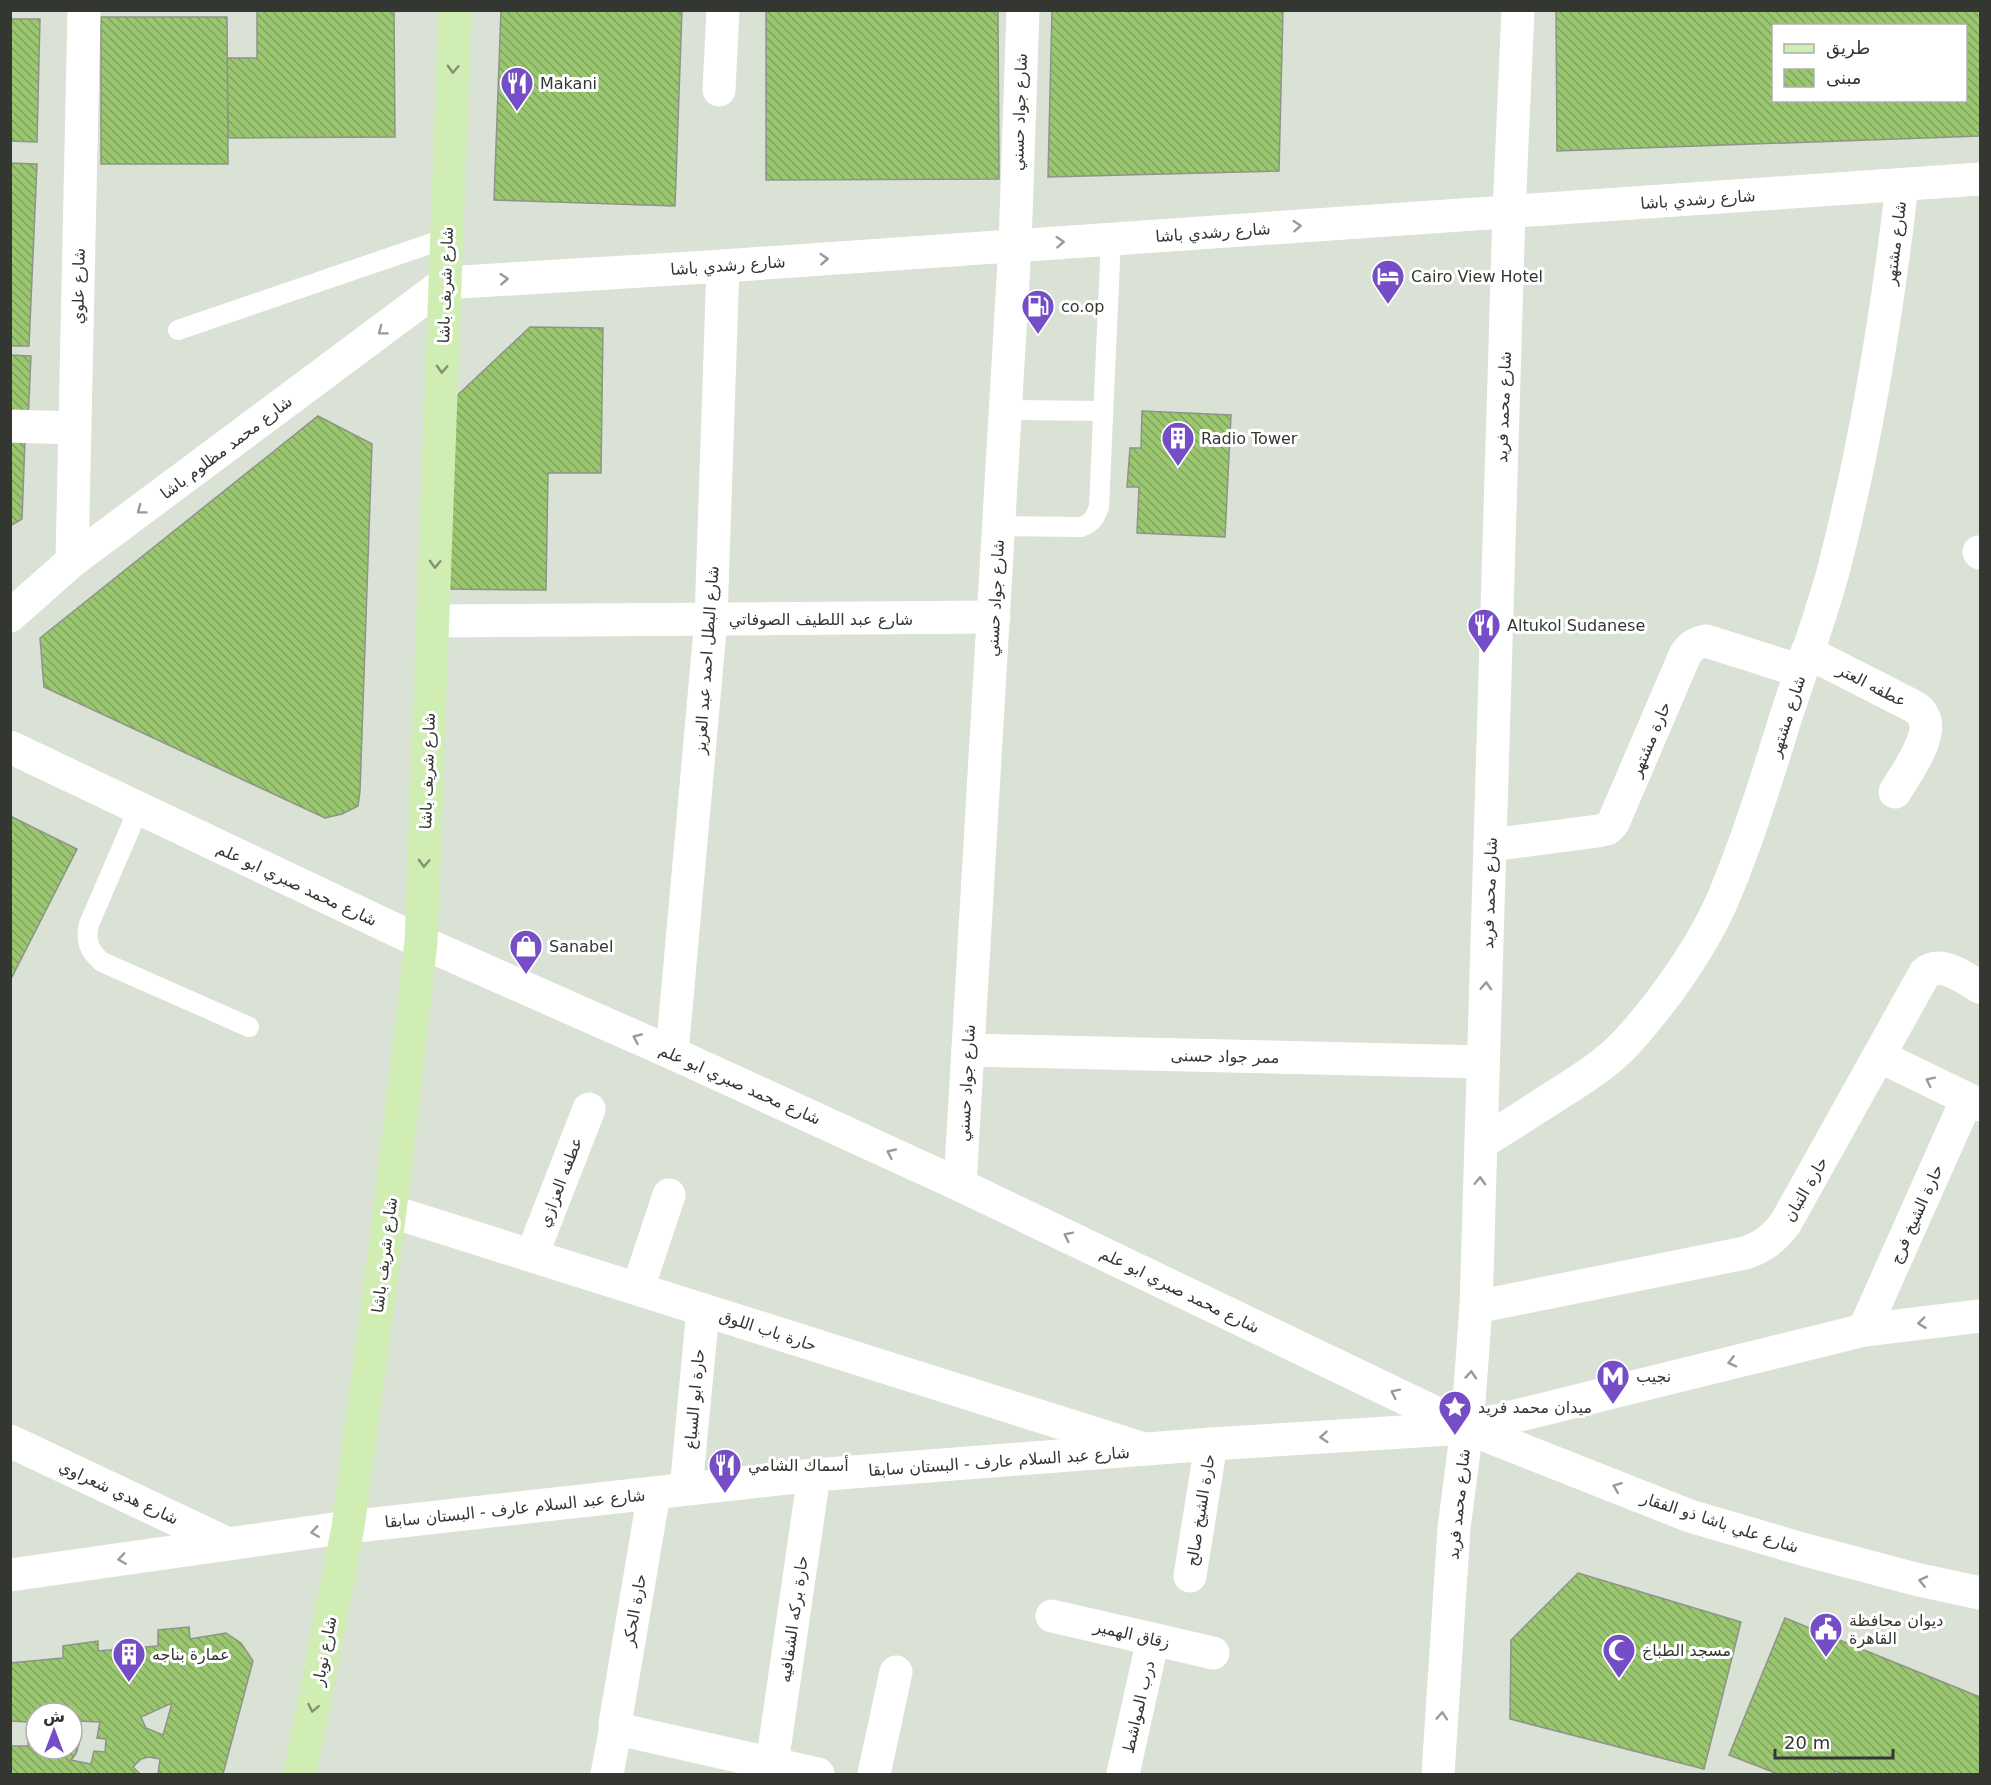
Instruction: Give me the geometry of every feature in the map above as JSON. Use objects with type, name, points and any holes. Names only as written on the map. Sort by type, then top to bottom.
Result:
[{"type":"main road","name":"شارع شريف باشا","points":[[348,1527],[390,1211],[421,942],[455,10]]},
{"type":"main road","name":"شارع نوبار","points":[[300,1774],[348,1527]]},
{"type":"street","name":"شارع علوي","points":[[72,561],[84,10]]},
{"type":"street","points":[[719,90],[723,10]]},
{"type":"street","name":"شارع جواد حسني","points":[[960,1185],[1015,245],[1023,10]]},
{"type":"street","name":"شارع محمد فريد","points":[[1438,1774],[1455,1528],[1467,1428],[1476,1307],[1509,212],[1518,10]]},
{"type":"street","name":"شارع رشدي باشا","points":[[445,283],[723,266],[1980,179]]},
{"type":"street","name":"شارع مشتهر","points":[[1481,1143],[1601,1065],[1623,1045],[1672,983],[1702,939],[1725,896],[1748,833],[1832,575],[1857,474],[1877,372],[1902,185]]},
{"type":"street","name":"شارع البطل احمد عبد العزيز","points":[[672,1053],[711,619],[723,266]]},
{"type":"street","name":"شارع محمد مظلوم باشا","points":[[10,616],[72,561],[445,283]]},
{"type":"street","points":[[10,426],[75,428]]},
{"type":"street","name":"شارع عبد اللطيف الصوفاتي","points":[[433,621],[994,617]]},
{"type":"street","name":"حارة مشتهر","points":[[1490,845],[1607,829],[1613,823],[1685,655],[1696,643],[1706,641],[1804,662]]},
{"type":"street","name":"عطفه العتر","points":[[1804,662],[1911,705],[1922,714],[1926,726],[1925,739],[1895,792]]},
{"type":"street","name":"شارع محمد صبري ابو علم","points":[[10,747],[421,942],[672,1053],[960,1185],[1467,1428]]},
{"type":"street","name":"حارة التبان","points":[[1476,1307],[1761,1248],[1775,1237],[1785,1224],[1925,973],[1934,967],[1945,969],[1980,987]]},
{"type":"street","name":"ممر جواد حسنى","points":[[968,1050],[1483,1062]]},
{"type":"street","points":[[1879,1056],[1974,1102]]},
{"type":"street","name":"حارة الشيخ فرج","points":[[1864,1330],[1974,1102]]},
{"type":"street","name":"عطفه العزازي","points":[[531,1255],[589,1109]]},
{"type":"street","points":[[638,1288],[669,1195]]},
{"type":"street","name":"حارة باب اللوق","points":[[390,1211],[1145,1450]]},
{"type":"street","name":"حارة ابو السباع","points":[[670,1491],[703,1310]]},
{"type":"street","name":"شارع عبد السلام عارف - البستان سابقا","points":[[10,1575],[348,1527],[814,1475],[1211,1444],[1467,1428],[1864,1330],[1980,1316]]},
{"type":"street","name":"شارع علي باشا ذو الفقار","points":[[1467,1428],[1690,1516],[1802,1549],[1915,1579],[1980,1593]]},
{"type":"street","name":"شارع هدي شعراوي","points":[[10,1441],[228,1544]]},
{"type":"street","name":"حارة الشيخ صالح","points":[[1190,1576],[1211,1444]]},
{"type":"street","name":"حارة بركه الشقافيه","points":[[772,1764],[814,1475]]},
{"type":"street","name":"حارة الحكر","points":[[607,1774],[615,1724],[670,1491]]},
{"type":"street","name":"زقاق الهمير","points":[[1052,1616],[1213,1653]]},
{"type":"street","name":"درب المواشط","points":[[1123,1774],[1153,1639]]},
{"type":"street","points":[[874,1774],[896,1672]]},
{"type":"street","points":[[616,1727],[712,1763],[772,1764],[818,1774]]},
{"type":"lane","points":[[178,330],[447,238]]},
{"type":"lane","points":[[999,526],[1081,528],[1095,517],[1099,507],[1111,239]]},
{"type":"lane","points":[[1005,410],[1103,411]]},
{"type":"lane","points":[[139,808],[89,924],[88,945],[102,962],[249,1027]]},
{"type":"building","points":[[257,10],[394,10],[395,137],[228,138],[227,58],[257,58]]},
{"type":"building","points":[[501,10],[682,10],[675,206],[494,200]]},
{"type":"building","points":[[766,10],[998,11],[999,179],[766,180]]},
{"type":"building","points":[[1052,10],[1283,10],[1279,171],[1048,177]]},
{"type":"building","points":[[1556,10],[1980,10],[1980,136],[1557,151]]},
{"type":"building","points":[[101,17],[227,17],[228,164],[101,164]]},
{"type":"building","points":[[10,19],[40,19],[37,142],[10,141]]},
{"type":"building","points":[[10,163],[37,164],[29,346],[10,346]]},
{"type":"building","points":[[530,327],[603,328],[601,473],[548,473],[546,590],[444,589],[447,405]]},
{"type":"building","points":[[10,355],[31,356],[28,421],[10,420]]},
{"type":"building","name":"Radio Tower","points":[[1142,411],[1231,415],[1225,537],[1137,533],[1139,487],[1127,487],[1130,448],[1141,448]]},
{"type":"building","points":[[318,416],[372,444],[360,791],[358,806],[342,814],[325,818],[44,687],[40,638]]},
{"type":"building","points":[[10,439],[25,440],[22,519],[10,526]]},
{"type":"building","points":[[10,816],[77,849],[10,981]]},
{"type":"building","name":"مسجد الطباخ","points":[[1578,1573],[1741,1622],[1704,1769],[1510,1719],[1511,1640]]},
{"type":"building","name":"ديوان محافظة القاهرة","points":[[1785,1618],[1980,1697],[1980,1774],[1843,1774],[1835,1771],[1834,1774],[1778,1774],[1729,1755]]},
{"type":"building","name":"عمارة بناجه","points":[[189,1627],[190,1639],[226,1633],[241,1643],[253,1661],[223,1774],[158,1774],[160,1759],[149,1757],[141,1759],[133,1767],[140,1774],[10,1774],[10,1746],[24,1746],[24,1761],[76,1761],[91,1764],[94,1751],[105,1752],[106,1739],[97,1738],[100,1722],[84,1721],[84,1701],[24,1701],[24,1722],[10,1721],[10,1663],[63,1658],[63,1646],[98,1641],[98,1651],[158,1646],[158,1630]],"holes":[[[172,1703],[163,1735],[146,1728],[141,1717]]]},
{"type":"place","name":"Makani","points":[[517,112]]},
{"type":"place","name":"Cairo View Hotel","points":[[1388,305]]},
{"type":"place","name":"co.op","points":[[1038,335]]},
{"type":"place","name":"Radio Tower","points":[[1178,467]]},
{"type":"place","name":"Altukol Sudanese","points":[[1484,654]]},
{"type":"place","name":"Sanabel","points":[[526,975]]},
{"type":"place","name":"نجيب","points":[[1613,1405]]},
{"type":"place","name":"ميدان محمد فريد","points":[[1455,1436]]},
{"type":"place","name":"أسماك الشامي","points":[[725,1494]]},
{"type":"place","name":"ديوان محافظة القاهرة","points":[[1826,1658]]},
{"type":"place","name":"مسجد الطباخ","points":[[1619,1679]]},
{"type":"place","name":"عمارة بناجه","points":[[129,1683]]}]
